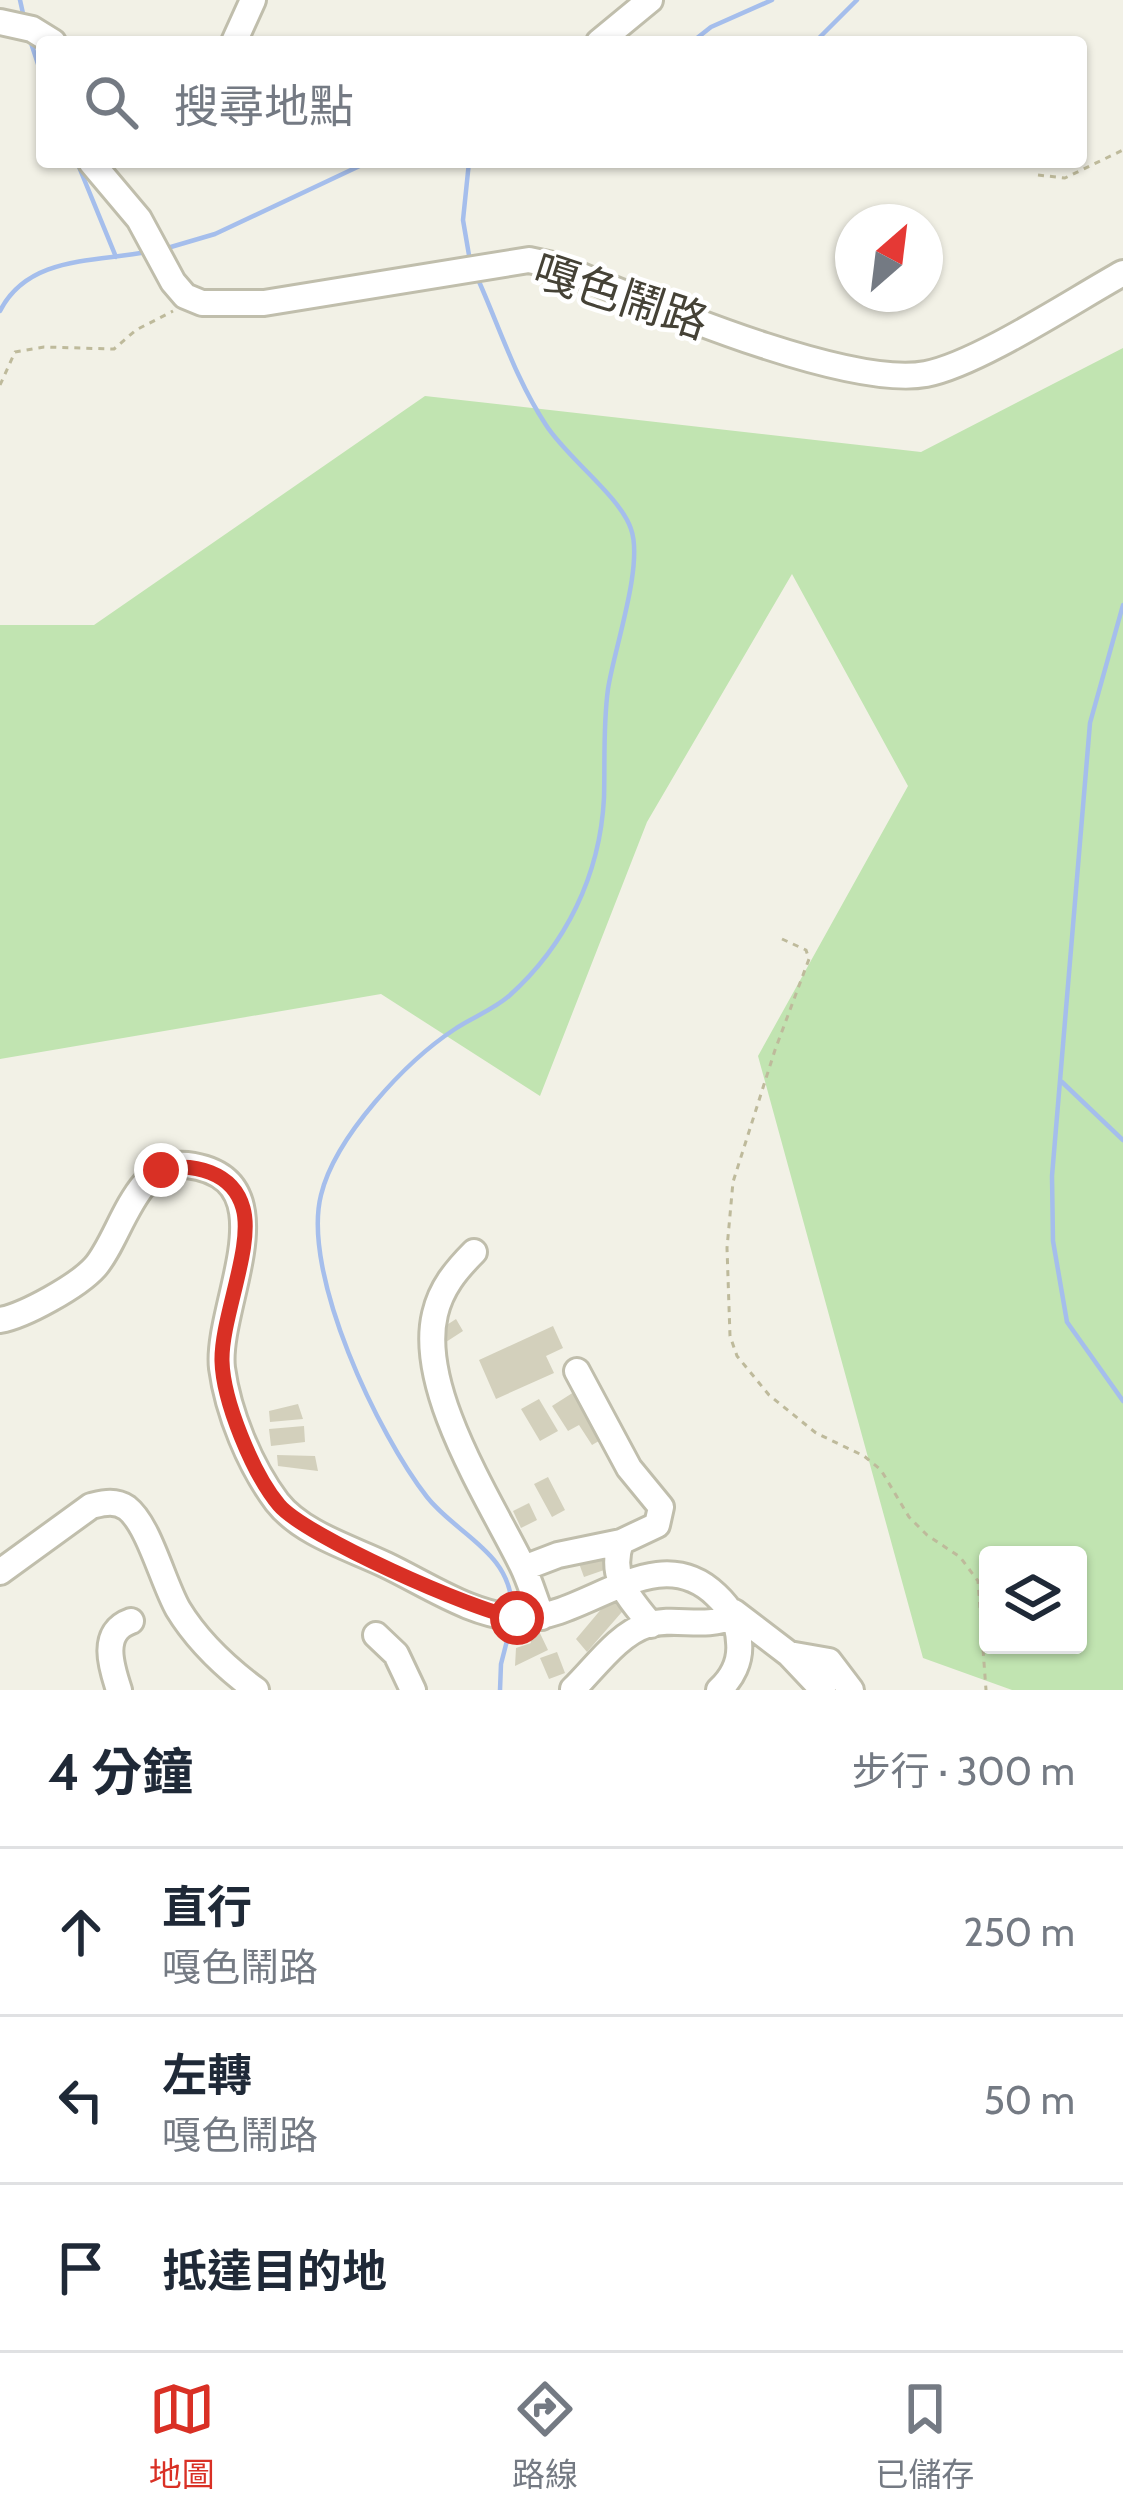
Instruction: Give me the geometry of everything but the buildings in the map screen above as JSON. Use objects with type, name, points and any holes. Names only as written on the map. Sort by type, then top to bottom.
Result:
[{"type":"street","points":[[237,36],[253,0]]},
{"type":"street","points":[[606,36],[650,0]]},
{"type":"street","points":[[0,22],[32,28],[44,36]]},
{"type":"street","points":[[96,168],[139,219],[185,296]]},
{"type":"street","name":"嘎色鬧路","points":[[185,296],[202,303],[264,303],[529,260],[839,366],[886,375],[927,374],[969,358],[1123,273]]},
{"type":"street","points":[[0,1320],[38,1305],[93,1270],[138,1194],[161,1170],[183,1164],[212,1173],[232,1186],[244,1210],[222,1365],[244,1443],[279,1505],[300,1523],[496,1615],[542,1617],[656,1573],[682,1574],[706,1585],[731,1612],[789,1654],[823,1690]]},
{"type":"street","points":[[474,1252],[453,1273],[441,1297],[434,1319],[435,1351],[457,1437],[524,1568],[542,1617]]},
{"type":"street","points":[[524,1568],[558,1555],[621,1542],[657,1526],[661,1507],[629,1468],[577,1371]]},
{"type":"street","points":[[0,1572],[91,1506],[123,1505],[135,1516],[177,1607],[199,1639],[230,1680],[256,1690]]},
{"type":"street","points":[[621,1542],[617,1554],[620,1586],[651,1624]]},
{"type":"street","points":[[573,1689],[633,1632],[651,1624],[704,1625],[731,1612]]},
{"type":"street","points":[[719,1690],[730,1680],[740,1653],[731,1612]]},
{"type":"street","points":[[119,1690],[109,1656],[112,1634],[130,1621]]},
{"type":"street","points":[[376,1635],[407,1671],[413,1690]]},
{"type":"street","points":[[789,1654],[829,1661],[851,1690]]},
{"type":"path","points":[[1087,167],[1123,149]]},
{"type":"path","points":[[1038,175],[1065,178],[1085,168]]},
{"type":"path","points":[[0,385],[15,352],[44,347],[114,349],[136,330],[172,312],[185,296]]},
{"type":"path","points":[[782,939],[806,950],[809,959],[734,1181],[727,1248],[730,1336],[737,1356],[769,1395],[816,1433],[880,1469],[909,1516],[972,1568],[986,1690]]},
{"type":"green space","points":[[1123,348],[1123,1690],[1012,1690],[923,1658],[758,1056],[908,786],[792,574],[647,822],[540,1096],[381,994],[0,1059],[0,625],[94,625],[425,396],[921,452]]},
{"type":"waterway","points":[[20,0],[24,18]]},
{"type":"waterway","points":[[700,36],[772,0]]},
{"type":"waterway","points":[[821,36],[857,0]]},
{"type":"waterway","points":[[30,40],[36,58]]},
{"type":"waterway","points":[[79,168],[116,257]]},
{"type":"waterway","points":[[164,249],[215,234],[355,168]]},
{"type":"waterway","points":[[468,168],[463,220],[470,261]]},
{"type":"waterway","points":[[0,311],[12,293],[45,271],[147,252]]},
{"type":"waterway","points":[[477,277],[535,408],[555,438],[616,503],[631,529],[631,585],[606,703],[601,827],[576,907],[547,954],[509,996],[436,1043],[375,1102],[329,1173],[318,1228],[333,1309],[387,1435],[427,1497],[493,1558],[503,1572],[512,1608]]},
{"type":"waterway","points":[[1123,605],[1090,723],[1052,1176],[1053,1241],[1067,1322],[1123,1401]]},
{"type":"waterway","points":[[1062,1082],[1123,1140]]},
{"type":"waterway","points":[[500,1690],[511,1625]]},
{"type":"route","points":[[161,1170],[183,1164],[212,1173],[232,1186],[244,1210],[222,1365],[244,1443],[279,1505],[334,1541],[467,1604],[517,1618]]}]
